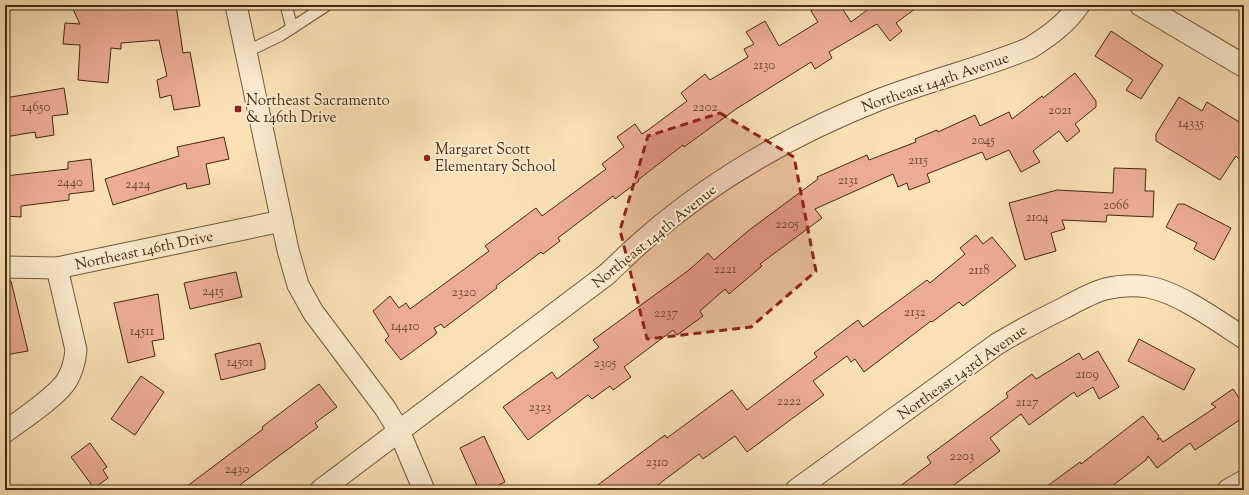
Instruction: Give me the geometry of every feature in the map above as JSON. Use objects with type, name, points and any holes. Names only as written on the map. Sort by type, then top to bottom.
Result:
[{"type":"street","points":[[236,5],[288,250],[298,285],[313,312],[385,408],[399,431],[424,490]]},
{"type":"street","name":"Northeast 144th Avenue","points":[[321,490],[606,275],[646,238],[690,203],[735,172],[782,144],[882,98],[1030,48],[1046,39],[1063,24],[1079,5]]},
{"type":"street","points":[[1141,5],[1244,66]]},
{"type":"street","name":"Northeast 146th Drive","points":[[5,267],[57,268],[282,221]]},
{"type":"street","points":[[5,432],[57,392],[67,381],[74,364],[76,350],[57,268]]},
{"type":"street","name":"Northeast 143rd Avenue","points":[[796,490],[997,344],[1084,298],[1106,289],[1129,286],[1148,287],[1166,293],[1190,304],[1244,338]]},
{"type":"street","points":[[1228,490],[1244,480]]},
{"type":"lane","points":[[286,5],[292,28]]},
{"type":"lane","points":[[246,52],[280,35],[327,5]]},
{"type":"highlighted area","points":[[720,113],[794,157],[816,271],[751,327],[647,339],[620,230],[648,136]]},
{"type":"building","points":[[71,5],[176,5],[183,53],[190,52],[200,106],[174,110],[171,95],[160,98],[157,80],[167,76],[159,40],[121,43],[121,49],[111,48],[108,83],[78,80],[80,45],[63,44],[65,23],[80,24]]},
{"type":"building","points":[[821,5],[840,5],[851,22],[874,5],[920,5],[896,23],[902,31],[890,41],[877,24],[829,52],[832,58],[815,69],[811,62],[736,109],[684,147],[683,145],[615,199],[613,196],[558,238],[560,241],[543,254],[541,252],[496,286],[497,288],[444,328],[441,324],[434,328],[437,333],[435,335],[401,360],[385,340],[389,336],[373,311],[390,296],[399,308],[406,303],[410,309],[489,251],[485,246],[536,208],[542,216],[606,169],[602,164],[624,147],[617,137],[635,124],[642,134],[687,101],[681,93],[705,74],[710,80],[748,57],[744,49],[754,44],[746,32],[765,21],[779,46],[818,22],[811,11]]},
{"type":"building","points":[[1111,31],[1163,65],[1141,99],[1126,90],[1133,80],[1095,56]]},
{"type":"building","points":[[1075,73],[1096,101],[1096,107],[1075,124],[1080,131],[1067,142],[1059,131],[1033,151],[1040,162],[1021,172],[1009,150],[986,160],[982,152],[927,174],[930,182],[909,190],[907,183],[898,187],[893,174],[815,209],[822,218],[760,264],[762,266],[729,294],[725,289],[700,311],[703,316],[677,335],[673,330],[624,367],[631,377],[613,390],[610,386],[592,399],[588,395],[528,440],[503,407],[552,372],[557,379],[599,347],[593,340],[689,270],[708,253],[714,260],[748,231],[818,179],[817,177],[867,155],[869,160],[916,142],[915,139],[937,130],[938,132],[975,115],[980,126],[1009,112],[1012,119],[1042,96],[1043,98]]},
{"type":"building","points":[[64,88],[68,114],[52,116],[54,135],[36,138],[35,132],[5,137],[5,98]]},
{"type":"building","points":[[1179,97],[1202,111],[1207,102],[1244,125],[1244,164],[1236,156],[1220,180],[1156,141],[1156,134]]},
{"type":"building","points":[[224,137],[229,159],[206,164],[210,184],[187,189],[186,183],[113,205],[105,179],[179,156],[177,147]]},
{"type":"building","points":[[91,159],[94,191],[69,194],[69,200],[21,206],[21,217],[5,216],[5,176],[68,169],[68,162]]},
{"type":"building","points":[[1114,168],[1146,169],[1145,191],[1154,191],[1153,217],[1107,215],[1106,222],[1062,220],[1065,229],[1051,233],[1056,251],[1025,260],[1009,203],[1057,190],[1113,193]]},
{"type":"building","points":[[1178,204],[1184,204],[1231,228],[1214,260],[1194,249],[1197,243],[1166,227]]},
{"type":"building","points":[[976,235],[983,244],[992,237],[1016,266],[963,306],[959,302],[932,322],[931,321],[864,372],[855,359],[851,362],[847,356],[813,381],[824,395],[747,452],[735,436],[703,459],[699,454],[651,490],[591,490],[665,435],[667,438],[732,390],[747,410],[817,357],[814,353],[858,320],[863,327],[927,280],[930,283],[965,254],[960,248]]},
{"type":"building","points":[[236,272],[242,297],[190,309],[184,283]]},
{"type":"building","points":[[5,281],[11,281],[28,351],[5,355]]},
{"type":"building","points":[[158,294],[164,339],[152,341],[155,356],[128,363],[114,303]]},
{"type":"building","points":[[1139,339],[1195,369],[1184,390],[1128,361]]},
{"type":"building","points":[[260,343],[265,362],[265,369],[221,380],[215,354]]},
{"type":"building","points":[[1098,351],[1119,387],[1099,399],[1093,387],[1077,397],[1074,392],[1029,425],[1021,414],[990,438],[1000,451],[947,490],[895,490],[931,463],[927,457],[1008,397],[1006,393],[1032,374],[1036,379],[1079,353],[1083,360]]},
{"type":"building","points":[[141,376],[164,392],[135,435],[111,419]]},
{"type":"building","points":[[319,384],[337,407],[315,423],[318,427],[233,490],[182,490],[263,429],[262,427]]},
{"type":"building","points":[[1233,389],[1244,405],[1244,417],[1195,450],[1190,443],[1157,468],[1148,456],[1146,460],[1107,490],[1042,490],[1080,462],[1081,464],[1143,416],[1159,436],[1157,440],[1160,438],[1163,442],[1216,407],[1211,404]]},
{"type":"building","points":[[484,436],[505,482],[488,490],[479,490],[460,448]]},
{"type":"building","points":[[90,443],[107,467],[103,470],[108,478],[94,488],[71,457]]},
{"type":"place","name":"Northeast Sacramento & 146th Drive","points":[[238,109]]},
{"type":"place","name":"Margaret Scott Elementary School","points":[[427,158]]}]
